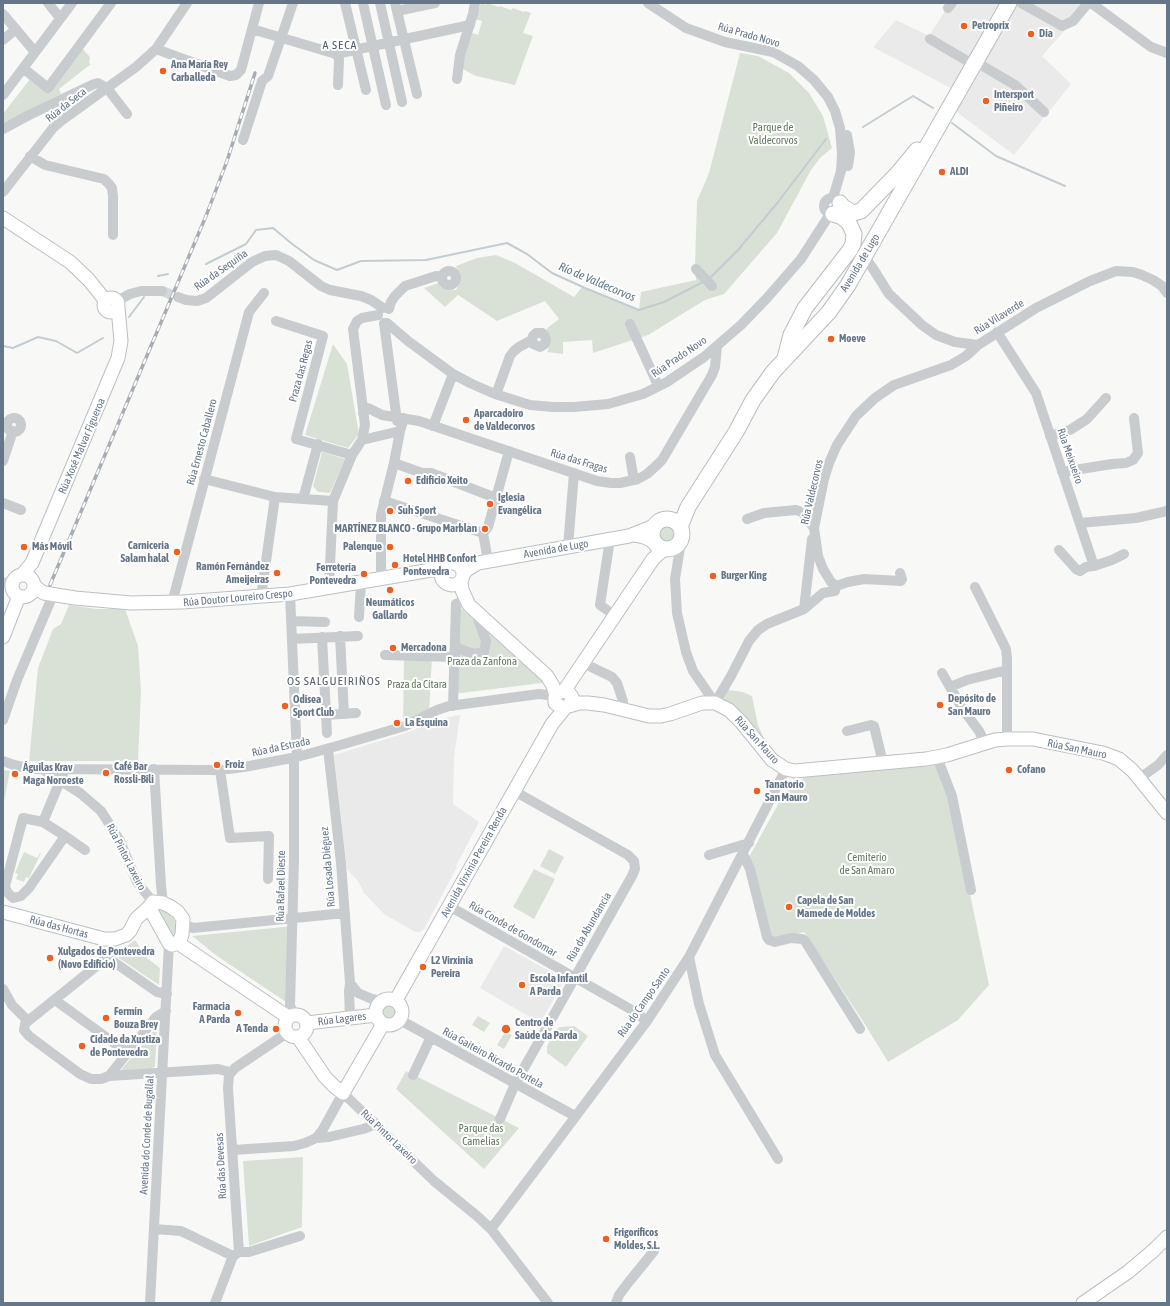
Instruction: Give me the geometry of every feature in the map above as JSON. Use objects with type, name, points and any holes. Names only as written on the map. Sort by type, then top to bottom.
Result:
[{"type":"highway","name":"Avenida de Lugo","points":[[661,545],[659,521],[664,519],[676,523],[688,507],[736,432],[753,400],[773,372],[828,312],[848,285],[1009,3]]},
{"type":"highway","points":[[833,207],[843,207],[853,213],[861,211],[898,173],[940,124]]},
{"type":"highway","points":[[785,359],[791,335],[805,308],[853,244],[854,234],[849,223],[833,207]]},
{"type":"highway","points":[[661,545],[682,536],[676,523]]},
{"type":"main road","name":"Rúa Xosé Malvar Figueroa","points":[[3,218],[70,262],[88,279],[112,305],[120,324],[121,340],[118,358],[22,578]]},
{"type":"main road","name":"Avenida de Lugo","points":[[443,568],[449,564],[458,576],[468,569],[482,563],[634,535],[661,545]]},
{"type":"main road","name":"Avenida Virxinia Pereira Renda","points":[[396,1000],[552,724],[564,696],[583,663],[661,545]]},
{"type":"main road","name":"Rúa Doutor Loureiro Crespo","points":[[22,578],[40,591],[53,595],[120,602],[172,603],[290,594],[443,568]]},
{"type":"main road","points":[[443,568],[441,574],[445,582],[458,576]]},
{"type":"main road","points":[[458,576],[455,588],[475,611],[547,676],[555,681],[564,696],[649,716],[661,716],[695,705],[715,703]]},
{"type":"main road","points":[[22,578],[33,591],[28,595],[19,596],[14,591],[22,578]]},
{"type":"main road","points":[[3,636],[19,596]]},
{"type":"main road","name":"Rúa San Mauro","points":[[715,703],[729,710],[742,723],[772,760],[786,769],[802,771],[938,757],[985,743],[1007,739],[1033,739],[1103,753],[1119,760],[1127,765],[1140,778],[1167,813]]},
{"type":"main road","name":"Rúa das Hortas","points":[[3,912],[104,939],[114,939],[126,935],[130,931],[136,919],[155,904]]},
{"type":"main road","name":"Rúa Pintor Laxeiro","points":[[155,904],[178,912],[183,924]]},
{"type":"main road","name":"Rúa Pintor Laxeiro","points":[[155,904],[173,943],[291,1016]]},
{"type":"main road","points":[[173,943],[182,935],[183,924]]},
{"type":"main road","points":[[343,1093],[379,1020],[376,1007],[382,1001],[389,998],[396,1000],[402,1007],[400,1020],[394,1024],[390,1025],[379,1020]]},
{"type":"main road","points":[[291,1016],[304,1017],[307,1023],[304,1033],[293,1035],[285,1030],[285,1023],[291,1016]]},
{"type":"main road","name":"Rúa Lagares","points":[[307,1023],[350,1018],[379,1020]]},
{"type":"main road","name":"Rúa Pintor Laxeiro","points":[[293,1035],[326,1077],[343,1093]]},
{"type":"main road","points":[[1083,1303],[1128,1272],[1167,1237]]},
{"type":"street","points":[[48,3],[60,18]]},
{"type":"street","points":[[23,68],[48,88],[111,3]]},
{"type":"street","name":"Rúa da Seca","points":[[3,192],[46,136],[61,121],[136,67],[156,49],[187,3]]},
{"type":"street","points":[[156,49],[230,76],[236,75],[241,70],[259,3]]},
{"type":"street","points":[[243,140],[262,81],[268,76],[293,3]]},
{"type":"street","points":[[345,3],[366,90]]},
{"type":"street","points":[[363,3],[386,105]]},
{"type":"street","points":[[380,3],[402,102]]},
{"type":"street","points":[[418,94],[396,7],[435,3]]},
{"type":"street","points":[[457,79],[460,55],[470,25],[475,3]]},
{"type":"street","name":"Rúa Prado Novo","points":[[386,316],[456,369],[475,380],[498,389],[528,398],[555,401],[574,402],[607,398],[656,381],[701,352],[751,307],[797,254],[833,207],[841,171],[842,154],[840,128],[835,111],[828,98],[814,80],[798,66],[773,52],[725,42],[686,28],[648,3]]},
{"type":"street","name":"Rúa Prado Novo","points":[[386,316],[399,332],[453,374],[495,394],[530,405],[553,407],[608,404],[643,394],[692,366],[717,346],[754,312],[801,259],[833,207],[848,171],[850,152],[846,125],[840,107],[832,93],[818,75],[801,61],[777,48],[727,36],[689,22],[659,3]]},
{"type":"street","points":[[1021,3],[1062,26],[1073,21],[1088,3]]},
{"type":"street","points":[[1091,3],[1151,47],[1167,53]]},
{"type":"street","points":[[3,94],[60,18],[68,4]]},
{"type":"street","points":[[3,14],[35,52]]},
{"type":"street","points":[[252,29],[336,54],[372,47],[404,38],[470,25]]},
{"type":"street","points":[[3,40],[16,29]]},
{"type":"street","points":[[930,39],[1015,85],[1044,112]]},
{"type":"street","points":[[336,54],[340,59],[338,85]]},
{"type":"street","points":[[3,129],[29,115],[98,83],[108,88],[127,114]]},
{"type":"street","points":[[30,156],[45,165],[104,179],[112,188],[113,235]]},
{"type":"street","name":"Rúa da Sequiña","points":[[178,297],[186,300],[197,301],[206,298],[252,262],[265,256],[276,255],[289,261],[322,286],[330,290],[361,296],[371,300],[386,316]]},
{"type":"street","name":"Rúa Vilaverde","points":[[865,257],[889,294],[922,325],[936,335],[955,342],[978,345],[1036,308],[1096,278],[1116,271],[1128,271],[1142,275],[1162,286],[1167,293]]},
{"type":"street","points":[[696,269],[712,286]]},
{"type":"street","points":[[381,578],[381,515],[394,463],[400,431],[400,417],[389,355],[386,316],[395,296],[405,286],[436,276],[442,277]]},
{"type":"street","points":[[112,305],[130,294],[140,291],[162,291]]},
{"type":"street","name":"Rúa Ernesto Caballero","points":[[172,603],[249,312],[264,292]]},
{"type":"street","points":[[329,587],[333,501],[352,455],[362,440],[365,425],[353,329],[357,321],[362,318],[386,316]]},
{"type":"street","name":"Praza das Regas","points":[[276,321],[323,336],[296,439],[318,444],[352,455]]},
{"type":"street","points":[[630,324],[656,381]]},
{"type":"street","points":[[389,355],[392,352],[390,339],[393,335],[399,332]]},
{"type":"street","name":"Rúa Meixueiro","points":[[997,332],[1033,387],[1094,566]]},
{"type":"street","points":[[498,389],[510,356],[519,346],[532,340]]},
{"type":"street","name":"Rúa Valdecorvos","points":[[836,586],[831,582],[823,569],[818,556],[816,534],[814,529],[829,463],[837,445],[856,416],[875,398],[894,385],[951,365],[966,356],[978,345]]},
{"type":"street","name":"Rúa das Fragas","points":[[363,413],[368,408],[376,413],[419,421],[597,482],[611,483],[634,480],[647,474],[662,460],[712,375],[715,367],[717,346]]},
{"type":"street","points":[[433,426],[453,374]]},
{"type":"street","points":[[1050,436],[1070,430],[1087,419],[1106,398]]},
{"type":"street","points":[[1062,472],[1126,463],[1133,460],[1138,453],[1134,418]]},
{"type":"street","points":[[3,461],[13,431]]},
{"type":"street","points":[[362,440],[400,431]]},
{"type":"street","points":[[303,499],[318,444]]},
{"type":"street","points":[[482,563],[487,555],[484,533],[488,527],[508,451]]},
{"type":"street","points":[[630,457],[634,480]]},
{"type":"street","points":[[394,463],[422,473],[431,473],[496,498]]},
{"type":"street","points":[[568,547],[574,473]]},
{"type":"street","points":[[204,479],[275,497],[333,501]]},
{"type":"street","points":[[261,597],[275,497]]},
{"type":"street","points":[[384,501],[484,533]]},
{"type":"street","points":[[3,503],[21,510]]},
{"type":"street","points":[[747,519],[764,513],[796,510],[802,512],[814,529],[812,535],[804,609]]},
{"type":"street","points":[[1080,523],[1136,518],[1167,511]]},
{"type":"street","points":[[607,610],[600,605],[610,539]]},
{"type":"street","points":[[661,545],[676,567],[675,580],[677,613],[686,652],[693,671],[715,703],[732,676],[753,635],[767,624],[804,609],[823,593],[835,591],[836,586],[864,579],[901,581],[902,579],[900,573]]},
{"type":"street","points":[[1059,550],[1076,570],[1080,571],[1086,567],[1112,560],[1124,554]]},
{"type":"street","points":[[359,617],[361,582]]},
{"type":"street","points":[[975,587],[1002,640],[1007,658],[1007,739]]},
{"type":"street","name":"Rúa Rafael Dieste","points":[[290,594],[296,757],[291,1016]]},
{"type":"street","points":[[3,720],[17,680],[53,595]]},
{"type":"street","points":[[453,706],[456,604],[466,600]]},
{"type":"street","points":[[455,647],[475,654],[484,652],[486,641],[475,611]]},
{"type":"street","points":[[291,621],[325,622]]},
{"type":"street","points":[[340,636],[344,714]]},
{"type":"street","points":[[292,639],[358,636]]},
{"type":"street","points":[[322,637],[327,733]]},
{"type":"street","points":[[385,655],[455,657]]},
{"type":"street","points":[[583,663],[612,677],[617,683],[623,701],[624,710]]},
{"type":"street","points":[[950,687],[967,680],[1007,670]]},
{"type":"street","points":[[942,673],[985,743]]},
{"type":"street","name":"Rúa da Estrada","points":[[3,761],[26,768],[42,769],[220,770],[296,757],[328,749],[405,726],[437,710],[453,706],[539,694],[564,696]]},
{"type":"street","points":[[326,715],[356,713]]},
{"type":"street","points":[[847,731],[871,725],[874,726],[884,763]]},
{"type":"street","name":"Rúa Losada Diéguez","points":[[328,749],[341,863],[350,983],[350,1018]]},
{"type":"street","points":[[1140,778],[1158,765],[1167,755]]},
{"type":"street","points":[[938,757],[952,796],[971,890]]},
{"type":"street","name":"Rúa Pintor Laxeiro","points":[[42,769],[80,793],[101,811],[120,841],[137,882],[155,904]]},
{"type":"street","points":[[43,822],[60,781],[69,769]]},
{"type":"street","points":[[154,769],[161,885],[155,904]]},
{"type":"street","name":"Rúa do Campo Santo","points":[[490,1229],[647,1021],[690,957],[786,769]]},
{"type":"street","points":[[220,770],[230,838],[269,836],[268,879]]},
{"type":"street","name":"Rúa da Abundancia","points":[[500,1119],[515,1084],[632,876],[635,865],[634,861],[628,855],[514,791]]},
{"type":"street","points":[[66,836],[29,888],[20,896],[13,898],[7,892],[5,886],[23,818],[43,822],[66,836],[85,850]]},
{"type":"street","points":[[709,855],[749,842]]},
{"type":"street","points":[[743,854],[750,869],[769,940],[775,942],[791,938],[802,939],[805,941],[860,1029]]},
{"type":"street","points":[[144,892],[154,890],[161,885]]},
{"type":"street","name":"Rúa Conde de Gondomar","points":[[449,906],[632,1010],[647,1021]]},
{"type":"street","points":[[183,924],[193,928],[345,913]]},
{"type":"street","name":"Avenida do Conde de Bugallal","points":[[150,1303],[162,1072],[167,994],[173,943]]},
{"type":"street","points":[[690,957],[698,1004],[715,1055],[778,1159]]},
{"type":"street","points":[[167,994],[157,992],[114,962],[107,959],[101,961],[28,1021],[24,1027],[26,1033],[80,1074],[91,1079],[109,1076],[218,1069],[230,1072],[293,1035]]},
{"type":"street","points":[[350,983],[358,993],[372,999],[382,1001]]},
{"type":"street","points":[[3,989],[12,1005],[28,1021]]},
{"type":"street","points":[[55,1000],[128,1052]]},
{"type":"street","points":[[109,1076],[156,1017],[166,1011]]},
{"type":"street","name":"Rúa Gaiteiro Ricardo Portela","points":[[400,1020],[575,1116]]},
{"type":"street","points":[[413,1075],[431,1037]]},
{"type":"street","name":"Rúa das Devesas","points":[[230,1072],[228,1078],[228,1088],[236,1254]]},
{"type":"street","points":[[316,1138],[343,1093]]},
{"type":"street","name":"Rúa Pintor Laxeiro","points":[[343,1093],[434,1181],[477,1216],[490,1229],[548,1303]]},
{"type":"street","points":[[232,1150],[294,1146],[316,1138],[329,1137],[363,1129],[374,1122]]},
{"type":"street","points":[[154,1229],[181,1231],[236,1254],[249,1252],[300,1236]]},
{"type":"street","points":[[616,1303],[624,1289],[654,1251]]},
{"type":"street","points":[[215,1303],[236,1254]]},
{"type":"shaded area","points":[[950,3],[1088,3],[1042,56],[1071,84],[1014,155],[950,107],[958,92],[873,47],[896,20],[929,36]]},
{"type":"shaded area","points":[[460,715],[454,757],[453,804],[479,822],[424,929],[420,932],[415,932],[384,914],[364,893],[358,881],[347,869],[334,755],[406,733],[440,719]]},
{"type":"shaded area","name":"Escola Infantil A Parda","points":[[504,946],[562,978],[563,983],[540,1023],[480,988]]},
{"type":"green space","points":[[481,3],[500,6],[511,10],[513,8],[531,13],[523,33],[533,36],[515,85],[476,76],[459,67],[469,32],[478,35],[482,21],[475,19]]},
{"type":"green space","points":[[81,47],[90,57],[89,63],[91,64],[59,89],[61,94],[3,123],[3,114],[30,79],[48,91]]},
{"type":"green space","name":"Parque de Valdecorvos","points":[[740,53],[758,56],[789,73],[809,93],[823,116],[832,148],[820,158],[811,170],[777,233],[724,294],[705,300],[648,335],[593,353],[592,340],[563,342],[563,354],[547,352],[550,345],[550,337],[546,329],[559,319],[545,301],[497,321],[458,295],[445,307],[424,288],[438,283],[442,288],[456,290],[460,281],[456,266],[477,258],[496,255],[515,263],[574,297],[582,287],[639,310],[641,292],[696,280],[697,201],[709,173]]},
{"type":"green space","points":[[333,344],[347,364],[359,434],[348,448],[305,435]]},
{"type":"green space","points":[[322,452],[345,459],[330,493],[318,492],[313,486]]},
{"type":"green space","points":[[667,525],[673,528],[676,534],[673,540],[667,543],[661,540],[658,534],[661,528]]},
{"type":"green space","name":"Praza da Zanfona","points":[[456,604],[542,680],[542,683],[453,694]]},
{"type":"green space","points":[[69,605],[97,609],[125,609],[138,646],[141,691],[138,761],[29,761],[38,668],[53,629],[61,624]]},
{"type":"green space","name":"Praza da Cítara","points":[[404,656],[432,657],[429,714],[403,727]]},
{"type":"green space","points":[[723,689],[743,692],[752,696],[758,725],[764,739],[759,743],[719,696]]},
{"type":"green space","name":"Cemiterio de San Amaro","points":[[936,764],[950,797],[963,862],[961,864],[961,868],[965,870],[989,985],[958,1020],[888,1062],[804,932],[773,940],[768,937],[765,909],[749,857],[781,799],[780,796],[805,777]]},
{"type":"green space","points":[[3,770],[10,771],[3,806]]},
{"type":"green space","points":[[549,849],[564,857],[555,874],[540,866]]},
{"type":"green space","points":[[24,852],[37,858],[41,853],[29,878],[26,877],[24,882],[16,879],[18,874],[15,873]]},
{"type":"green space","points":[[534,869],[555,879],[534,919],[513,907]]},
{"type":"green space","points":[[159,910],[170,914],[175,921],[177,929],[174,938],[170,938],[158,913]]},
{"type":"green space","points":[[294,926],[289,1004],[217,956],[192,936]]},
{"type":"green space","points":[[135,940],[147,958],[160,968],[159,985],[107,950],[126,947]]},
{"type":"green space","points":[[389,1004],[396,1009],[397,1012],[392,1019],[389,1020],[382,1015],[381,1012],[386,1005]]},
{"type":"green space","points":[[478,1016],[490,1023],[484,1032],[472,1025]]},
{"type":"green space","points":[[574,1026],[588,1036],[566,1067],[547,1053],[547,1046],[556,1029],[560,1027]]},
{"type":"green space","points":[[155,1029],[157,1029],[155,1066],[152,1069],[123,1073],[121,1070]]},
{"type":"green space","points":[[505,1032],[512,1035],[504,1049],[497,1045]]},
{"type":"green space","name":"Parque das Camelias","points":[[406,1071],[519,1128],[484,1169],[396,1089]]},
{"type":"green space","points":[[303,1157],[302,1227],[249,1246],[243,1161]]},
{"type":"waterway","name":"Río de Valdecorvos","points":[[863,127],[913,96],[933,108]]},
{"type":"waterway","name":"Río de Valdecorvos","points":[[952,123],[996,156],[1065,186]]},
{"type":"waterway","name":"Río de Valdecorvos","points":[[709,279],[738,250],[778,202],[826,139]]},
{"type":"waterway","name":"Río de Valdecorvos","points":[[206,264],[246,244],[256,230],[273,228],[314,260],[337,270],[361,261],[426,260],[507,243],[527,254],[552,273],[639,310],[664,302],[703,282]]},
{"type":"waterway","name":"Río de Valdecorvos","points":[[158,276],[168,274]]},
{"type":"waterway","name":"Río de Valdecorvos","points":[[129,317],[144,297]]},
{"type":"waterway","name":"Río de Valdecorvos","points":[[3,346],[13,348],[38,337],[56,341],[77,353],[103,338]]},
{"type":"tunnel","points":[[162,291],[178,297]]},
{"type":"railway","points":[[50,585],[206,216],[227,161],[255,73]]},
{"type":"place","name":"Petroprix","points":[[964,26]]},
{"type":"place","name":"Dia","points":[[1031,34]]},
{"type":"place","name":"Ana María Rey Carballeda","points":[[163,71]]},
{"type":"place","name":"Intersport Piñeiro","points":[[986,101]]},
{"type":"place","name":"ALDI","points":[[942,172]]},
{"type":"place","name":"Moeve","points":[[831,339]]},
{"type":"place","name":"Aparcadoiro de Valdecorvos","points":[[466,420]]},
{"type":"place","name":"Edificio Xeito","points":[[408,481]]},
{"type":"place","name":"Iglesia Evangélica","points":[[490,504]]},
{"type":"place","name":"Suh Sport","points":[[390,511]]},
{"type":"place","name":"MARTÍNEZ BLANCO - Grupo Marblan","points":[[485,529]]},
{"type":"place","name":"Más Móvil","points":[[24,547]]},
{"type":"place","name":"Palenque","points":[[390,547]]},
{"type":"place","name":"Carniceria Salam halal","points":[[177,552]]},
{"type":"place","name":"Hotel HHB Confort Pontevedra","points":[[395,565]]},
{"type":"place","name":"Ramón Fernández Ameijeiras","points":[[277,573]]},
{"type":"place","name":"Ferretería Pontevedra","points":[[364,574]]},
{"type":"place","name":"Burger King","points":[[713,576]]},
{"type":"place","name":"Neumáticos Gallardo","points":[[390,590]]},
{"type":"place","name":"Mercadona","points":[[393,648]]},
{"type":"place","name":"Depósito de San Mauro","points":[[940,705]]},
{"type":"place","name":"Odisea Sport Club","points":[[285,706]]},
{"type":"place","name":"La Esquina","points":[[397,723]]},
{"type":"place","name":"Froiz","points":[[217,765]]},
{"type":"place","name":"Cofano","points":[[1009,770]]},
{"type":"place","name":"Café Bar Rossli-Bili","points":[[106,773]]},
{"type":"place","name":"Águilas Krav Maga Noroeste","points":[[15,774]]},
{"type":"place","name":"Tanatorio San Mauro","points":[[757,791]]},
{"type":"place","name":"Capela de San Mamede de Moldes","points":[[789,907]]},
{"type":"place","name":"Xulgados de Pontevedra (Novo Edificio)","points":[[50,958]]},
{"type":"place","name":"L2 Virxinia Pereira","points":[[423,967]]},
{"type":"place","name":"Escola Infantil A Parda","points":[[522,985]]},
{"type":"place","name":"Farmacia A Parda","points":[[238,1013]]},
{"type":"place","name":"Fermín Bouza Brey","points":[[106,1018]]},
{"type":"place","name":"A Tenda","points":[[276,1029]]},
{"type":"place","name":"Centro de Saúde da Parda","points":[[506,1029]]},
{"type":"place","name":"Cidade da Xustiza de Pontevedra","points":[[82,1046]]},
{"type":"place","name":"Frigoríficos Moldes, S.L.","points":[[606,1239]]},
{"type":"district","name":"A SECA","points":[[340,45]]},
{"type":"district","name":"OS SALGUEIRIÑOS","points":[[334,681]]}]
